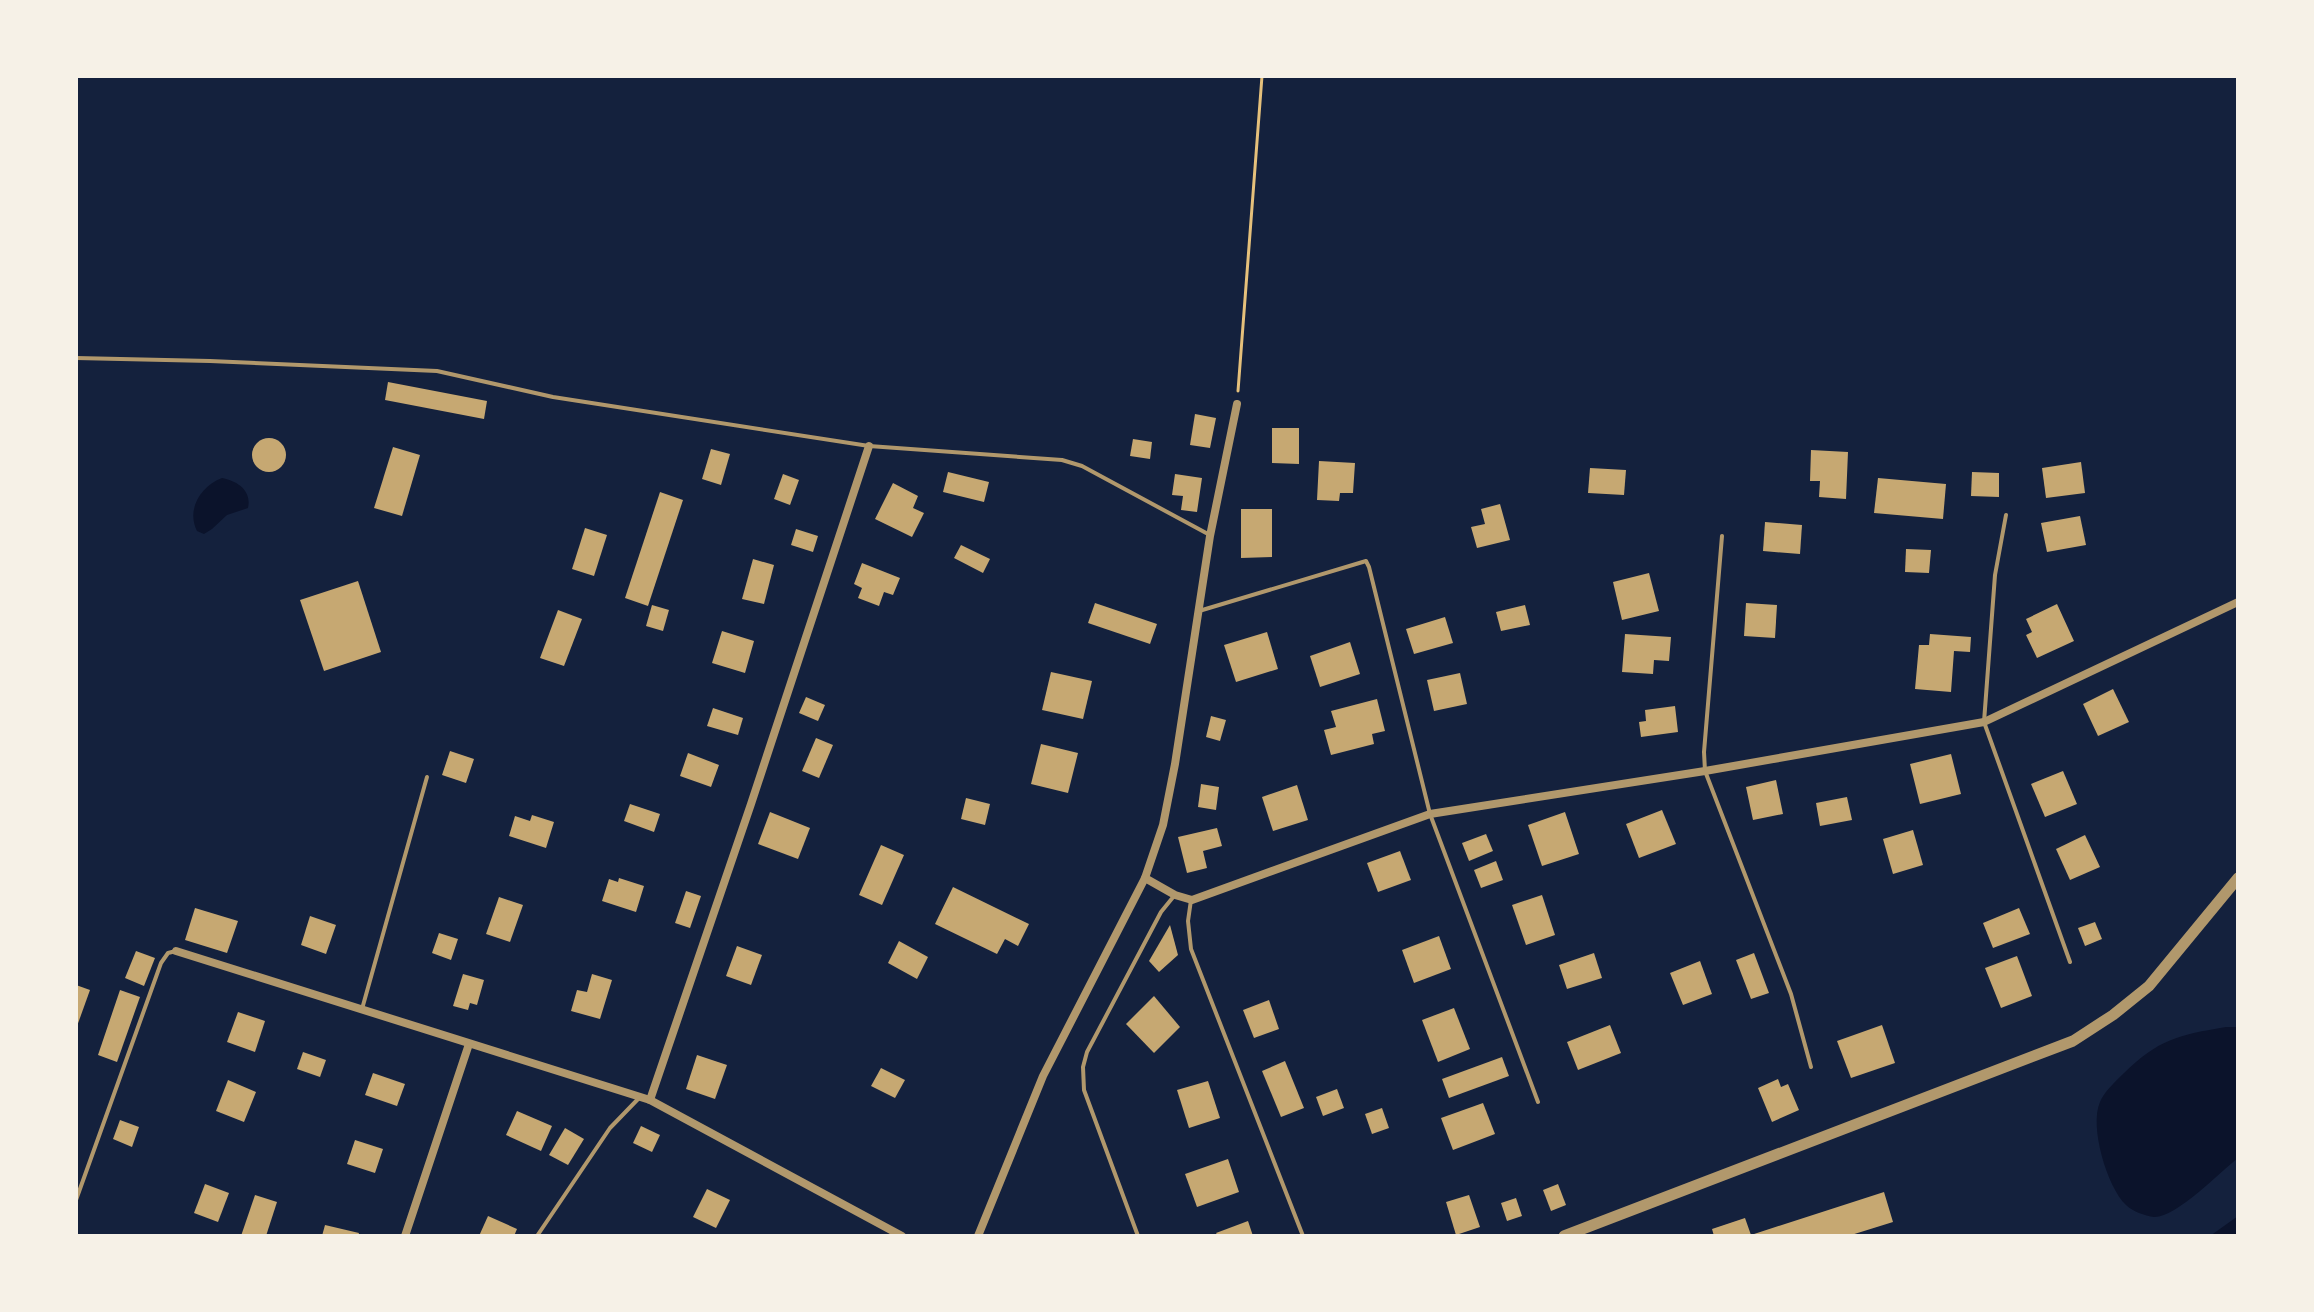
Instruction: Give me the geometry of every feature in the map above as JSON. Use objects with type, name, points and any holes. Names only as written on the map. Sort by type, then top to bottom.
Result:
[{"type":"street","points":[[978,1236],[1043,1076],[1145,878],[1163,825],[1210,536],[1237,404]]},
{"type":"street","points":[[645,1098],[751,804],[869,446]]},
{"type":"street","points":[[1145,878],[1175,895],[1192,900],[1430,814],[1705,771],[1984,722],[2238,602]]},
{"type":"street","points":[[1564,1236],[2073,1041],[2149,986],[2238,878]]},
{"type":"street","points":[[176,951],[645,1098],[902,1236]]},
{"type":"street","points":[[405,1236],[469,1044]]},
{"type":"lane","points":[[76,358],[437,371],[553,397],[869,446],[1062,460],[1082,466],[1210,536]]},
{"type":"lane","points":[[2006,515],[1995,575],[1984,722],[2070,962]]},
{"type":"lane","points":[[1722,536],[1705,771],[1791,994],[1811,1067]]},
{"type":"lane","points":[[1199,611],[1366,561],[1430,814],[1538,1102]]},
{"type":"lane","points":[[361,1011],[427,777]]},
{"type":"lane","points":[[1138,1236],[1084,1090],[1083,1067],[1101,1024],[1161,912],[1175,895]]},
{"type":"lane","points":[[1192,900],[1188,921],[1191,949],[1303,1236]]},
{"type":"lane","points":[[76,1200],[161,963],[168,953],[176,951]]},
{"type":"lane","points":[[537,1236],[610,1128],[645,1098]]},
{"type":"path","points":[[1237,404],[1262,76]]},
{"type":"water","points":[[222,478],[242,487],[248,496],[248,508],[227,515],[204,534],[197,531],[194,523],[195,507],[202,492]]},
{"type":"water","points":[[2238,1027],[2238,1158],[2174,1210],[2154,1217],[2135,1211],[2126,1205],[2112,1185],[2102,1156],[2097,1113],[2102,1098],[2136,1062],[2159,1046],[2182,1036]]},
{"type":"water","points":[[2238,1216],[2238,1236],[2210,1236]]},
{"type":"building","points":[[388,382],[487,401],[484,419],[385,400]]},
{"type":"building","points":[[1195,414],[1216,418],[1210,448],[1190,445]]},
{"type":"building","points":[[1272,428],[1299,428],[1299,464],[1272,463]]},
{"type":"building","points":[[269,438],[281,443],[286,455],[281,467],[269,472],[257,467],[252,455],[257,443]]},
{"type":"building","points":[[1133,439],[1152,442],[1150,459],[1130,456]]},
{"type":"building","points":[[393,447],[420,455],[402,516],[374,508]]},
{"type":"building","points":[[711,449],[730,454],[721,485],[702,479]]},
{"type":"building","points":[[1811,450],[1848,452],[1846,499],[1819,497],[1820,481],[1810,481]]},
{"type":"building","points":[[1319,461],[1355,463],[1353,493],[1340,493],[1339,501],[1317,500]]},
{"type":"building","points":[[2081,462],[2085,493],[2046,498],[2042,468]]},
{"type":"building","points":[[1590,468],[1626,470],[1624,495],[1588,493]]},
{"type":"building","points":[[948,472],[989,482],[984,502],[943,492]]},
{"type":"building","points":[[1972,472],[1999,473],[1999,497],[1971,496]]},
{"type":"building","points":[[783,474],[799,480],[790,505],[774,499]]},
{"type":"building","points":[[1175,474],[1202,478],[1197,512],[1181,510],[1183,496],[1172,495]]},
{"type":"building","points":[[1878,478],[1946,484],[1943,519],[1874,513]]},
{"type":"building","points":[[893,483],[918,496],[913,508],[924,513],[912,537],[875,519]]},
{"type":"building","points":[[660,492],[683,500],[648,606],[625,598]]},
{"type":"building","points":[[1500,504],[1510,540],[1477,548],[1471,527],[1485,524],[1481,509]]},
{"type":"building","points":[[1241,509],[1272,509],[1272,557],[1241,558]]},
{"type":"building","points":[[2080,516],[2086,545],[2047,552],[2041,523]]},
{"type":"building","points":[[1765,522],[1802,525],[1800,554],[1763,551]]},
{"type":"building","points":[[585,528],[607,535],[594,576],[572,569]]},
{"type":"building","points":[[796,529],[818,536],[813,552],[791,545]]},
{"type":"building","points":[[961,545],[990,559],[983,573],[954,558]]},
{"type":"building","points":[[1906,549],[1931,550],[1929,573],[1905,572]]},
{"type":"building","points":[[753,559],[774,565],[764,604],[742,599]]},
{"type":"building","points":[[862,563],[900,578],[893,595],[884,592],[879,606],[858,598],[862,588],[854,584]]},
{"type":"building","points":[[1649,573],[1659,611],[1622,620],[1613,582]]},
{"type":"building","points":[[358,581],[381,652],[324,671],[300,600]]},
{"type":"building","points":[[1095,603],[1157,624],[1150,644],[1088,623]]},
{"type":"building","points":[[1746,603],[1777,605],[1775,638],[1744,636]]},
{"type":"building","points":[[2057,604],[2074,641],[2037,658],[2026,635],[2032,632],[2026,619]]},
{"type":"building","points":[[652,605],[669,610],[663,631],[646,626]]},
{"type":"building","points":[[1525,605],[1530,625],[1501,631],[1496,612]]},
{"type":"building","points":[[558,610],[582,619],[564,666],[540,658]]},
{"type":"building","points":[[1445,617],[1453,643],[1414,654],[1406,629]]},
{"type":"building","points":[[722,631],[754,641],[745,673],[712,663]]},
{"type":"building","points":[[1267,632],[1278,669],[1236,682],[1224,645]]},
{"type":"building","points":[[1625,634],[1671,637],[1669,661],[1654,660],[1653,674],[1622,672]]},
{"type":"building","points":[[1930,634],[1971,637],[1970,652],[1954,651],[1951,692],[1915,689],[1919,645],[1929,645]]},
{"type":"building","points":[[1350,642],[1360,674],[1320,687],[1310,656]]},
{"type":"building","points":[[1051,672],[1092,681],[1083,719],[1042,710]]},
{"type":"building","points":[[1460,673],[1467,704],[1434,711],[1427,680]]},
{"type":"building","points":[[2113,689],[2129,722],[2098,736],[2083,704]]},
{"type":"building","points":[[806,697],[825,705],[818,721],[799,713]]},
{"type":"building","points":[[1377,699],[1385,731],[1372,734],[1374,744],[1331,755],[1324,730],[1336,727],[1331,711]]},
{"type":"building","points":[[1675,706],[1678,732],[1641,737],[1639,722],[1646,721],[1645,710]]},
{"type":"building","points":[[713,708],[743,718],[738,735],[707,726]]},
{"type":"building","points":[[1211,716],[1226,720],[1220,741],[1206,737]]},
{"type":"building","points":[[816,738],[833,745],[819,778],[802,771]]},
{"type":"building","points":[[1041,744],[1078,753],[1068,793],[1031,784]]},
{"type":"building","points":[[450,751],[474,759],[466,783],[442,775]]},
{"type":"building","points":[[688,753],[719,765],[711,787],[680,776]]},
{"type":"building","points":[[1951,754],[1961,794],[1920,804],[1910,764]]},
{"type":"building","points":[[2063,771],[2077,804],[2045,817],[2031,784]]},
{"type":"building","points":[[1776,780],[1783,814],[1753,820],[1746,787]]},
{"type":"building","points":[[1201,784],[1219,787],[1216,810],[1198,807]]},
{"type":"building","points":[[1297,785],[1308,820],[1273,831],[1262,797]]},
{"type":"building","points":[[1847,797],[1852,820],[1820,826],[1816,803]]},
{"type":"building","points":[[966,798],[990,804],[985,825],[961,819]]},
{"type":"building","points":[[630,804],[660,814],[654,832],[624,821]]},
{"type":"building","points":[[1662,810],[1676,844],[1639,858],[1626,824]]},
{"type":"building","points":[[770,812],[810,828],[798,859],[758,844]]},
{"type":"building","points":[[1565,812],[1579,854],[1542,866],[1528,825]]},
{"type":"building","points":[[532,815],[554,822],[546,848],[509,836],[515,816],[530,821]]},
{"type":"building","points":[[1217,828],[1222,846],[1203,851],[1207,868],[1187,873],[1178,837]]},
{"type":"building","points":[[1913,830],[1923,865],[1893,874],[1883,839]]},
{"type":"building","points":[[1486,834],[1493,851],[1469,861],[1462,843]]},
{"type":"building","points":[[2085,835],[2100,867],[2070,880],[2056,849]]},
{"type":"building","points":[[881,845],[904,855],[882,905],[859,895]]},
{"type":"building","points":[[1400,851],[1411,880],[1378,892],[1367,863]]},
{"type":"building","points":[[1496,861],[1503,880],[1481,888],[1474,870]]},
{"type":"building","points":[[619,878],[644,886],[636,912],[602,901],[609,879],[618,882]]},
{"type":"building","points":[[953,887],[1029,924],[1018,946],[1005,939],[997,954],[935,924]]},
{"type":"building","points":[[686,891],[701,896],[690,928],[675,923]]},
{"type":"building","points":[[1542,895],[1555,935],[1526,945],[1512,905]]},
{"type":"building","points":[[499,897],[523,905],[510,942],[486,934]]},
{"type":"building","points":[[195,908],[238,921],[227,953],[185,940]]},
{"type":"building","points":[[2019,908],[2030,934],[1993,948],[1983,923]]},
{"type":"building","points":[[310,916],[336,925],[326,954],[301,945]]},
{"type":"building","points":[[2095,922],[2102,939],[2085,946],[2078,928]]},
{"type":"building","points":[[1170,925],[1178,955],[1159,972],[1149,961]]},
{"type":"building","points":[[439,933],[458,939],[451,960],[432,953]]},
{"type":"building","points":[[1439,936],[1451,969],[1414,983],[1402,950]]},
{"type":"building","points":[[899,941],[928,957],[917,979],[888,963]]},
{"type":"building","points":[[737,946],[762,955],[751,985],[726,976]]},
{"type":"building","points":[[136,951],[155,958],[144,986],[125,978]]},
{"type":"building","points":[[1594,953],[1602,978],[1567,989],[1559,965]]},
{"type":"building","points":[[1754,953],[1769,993],[1751,999],[1736,960]]},
{"type":"building","points":[[2017,956],[2032,996],[2001,1008],[1985,968]]},
{"type":"building","points":[[1700,961],[1712,994],[1683,1005],[1670,973]]},
{"type":"building","points":[[463,974],[484,980],[477,1005],[470,1003],[468,1010],[453,1006]]},
{"type":"building","points":[[592,974],[612,980],[600,1019],[571,1011],[577,990],[587,992]]},
{"type":"building","points":[[76,985],[90,990],[76,1029]]},
{"type":"building","points":[[120,990],[140,997],[117,1062],[98,1055]]},
{"type":"building","points":[[1154,996],[1180,1027],[1154,1053],[1126,1024]]},
{"type":"building","points":[[1269,1000],[1279,1029],[1254,1038],[1243,1010]]},
{"type":"building","points":[[1454,1008],[1470,1049],[1438,1062],[1422,1020]]},
{"type":"building","points":[[238,1012],[265,1021],[255,1052],[227,1042]]},
{"type":"building","points":[[1610,1025],[1621,1053],[1578,1070],[1567,1042]]},
{"type":"building","points":[[1882,1025],[1895,1063],[1851,1078],[1837,1041]]},
{"type":"building","points":[[303,1052],[326,1060],[320,1077],[297,1069]]},
{"type":"building","points":[[697,1055],[727,1065],[715,1099],[686,1089]]},
{"type":"building","points":[[1502,1057],[1509,1076],[1449,1098],[1442,1079]]},
{"type":"building","points":[[1285,1061],[1304,1108],[1281,1117],[1262,1071]]},
{"type":"building","points":[[881,1068],[905,1080],[895,1098],[871,1086]]},
{"type":"building","points":[[373,1073],[405,1084],[397,1106],[365,1095]]},
{"type":"building","points":[[1778,1079],[1781,1087],[1788,1084],[1799,1110],[1772,1122],[1758,1088]]},
{"type":"building","points":[[228,1080],[256,1092],[244,1122],[216,1111]]},
{"type":"building","points":[[1208,1081],[1220,1118],[1189,1128],[1177,1090]]},
{"type":"building","points":[[1337,1089],[1344,1108],[1323,1116],[1316,1097]]},
{"type":"building","points":[[1483,1103],[1495,1134],[1453,1150],[1441,1118]]},
{"type":"building","points":[[1382,1108],[1389,1128],[1372,1134],[1365,1114]]},
{"type":"building","points":[[517,1111],[552,1126],[541,1151],[506,1135]]},
{"type":"building","points":[[120,1120],[139,1127],[132,1147],[113,1139]]},
{"type":"building","points":[[641,1126],[660,1135],[652,1152],[633,1143]]},
{"type":"building","points":[[565,1128],[584,1139],[568,1165],[549,1155]]},
{"type":"building","points":[[355,1140],[383,1149],[375,1173],[347,1164]]},
{"type":"building","points":[[1228,1159],[1239,1192],[1197,1207],[1185,1174]]},
{"type":"building","points":[[205,1184],[229,1193],[218,1222],[194,1213]]},
{"type":"building","points":[[1558,1184],[1566,1205],[1551,1211],[1543,1190]]},
{"type":"building","points":[[707,1189],[730,1200],[716,1228],[693,1217]]},
{"type":"building","points":[[1884,1192],[1893,1222],[1848,1236],[1714,1236],[1712,1229],[1745,1218],[1751,1235]]},
{"type":"building","points":[[255,1195],[277,1202],[266,1236],[241,1236]]},
{"type":"building","points":[[1469,1195],[1480,1227],[1456,1235],[1446,1202]]},
{"type":"building","points":[[1516,1198],[1522,1216],[1507,1221],[1501,1203]]},
{"type":"building","points":[[488,1216],[517,1229],[514,1236],[479,1236]]},
{"type":"building","points":[[1248,1221],[1253,1236],[1218,1236],[1216,1233]]},
{"type":"building","points":[[325,1225],[359,1233],[358,1236],[322,1236]]}]
